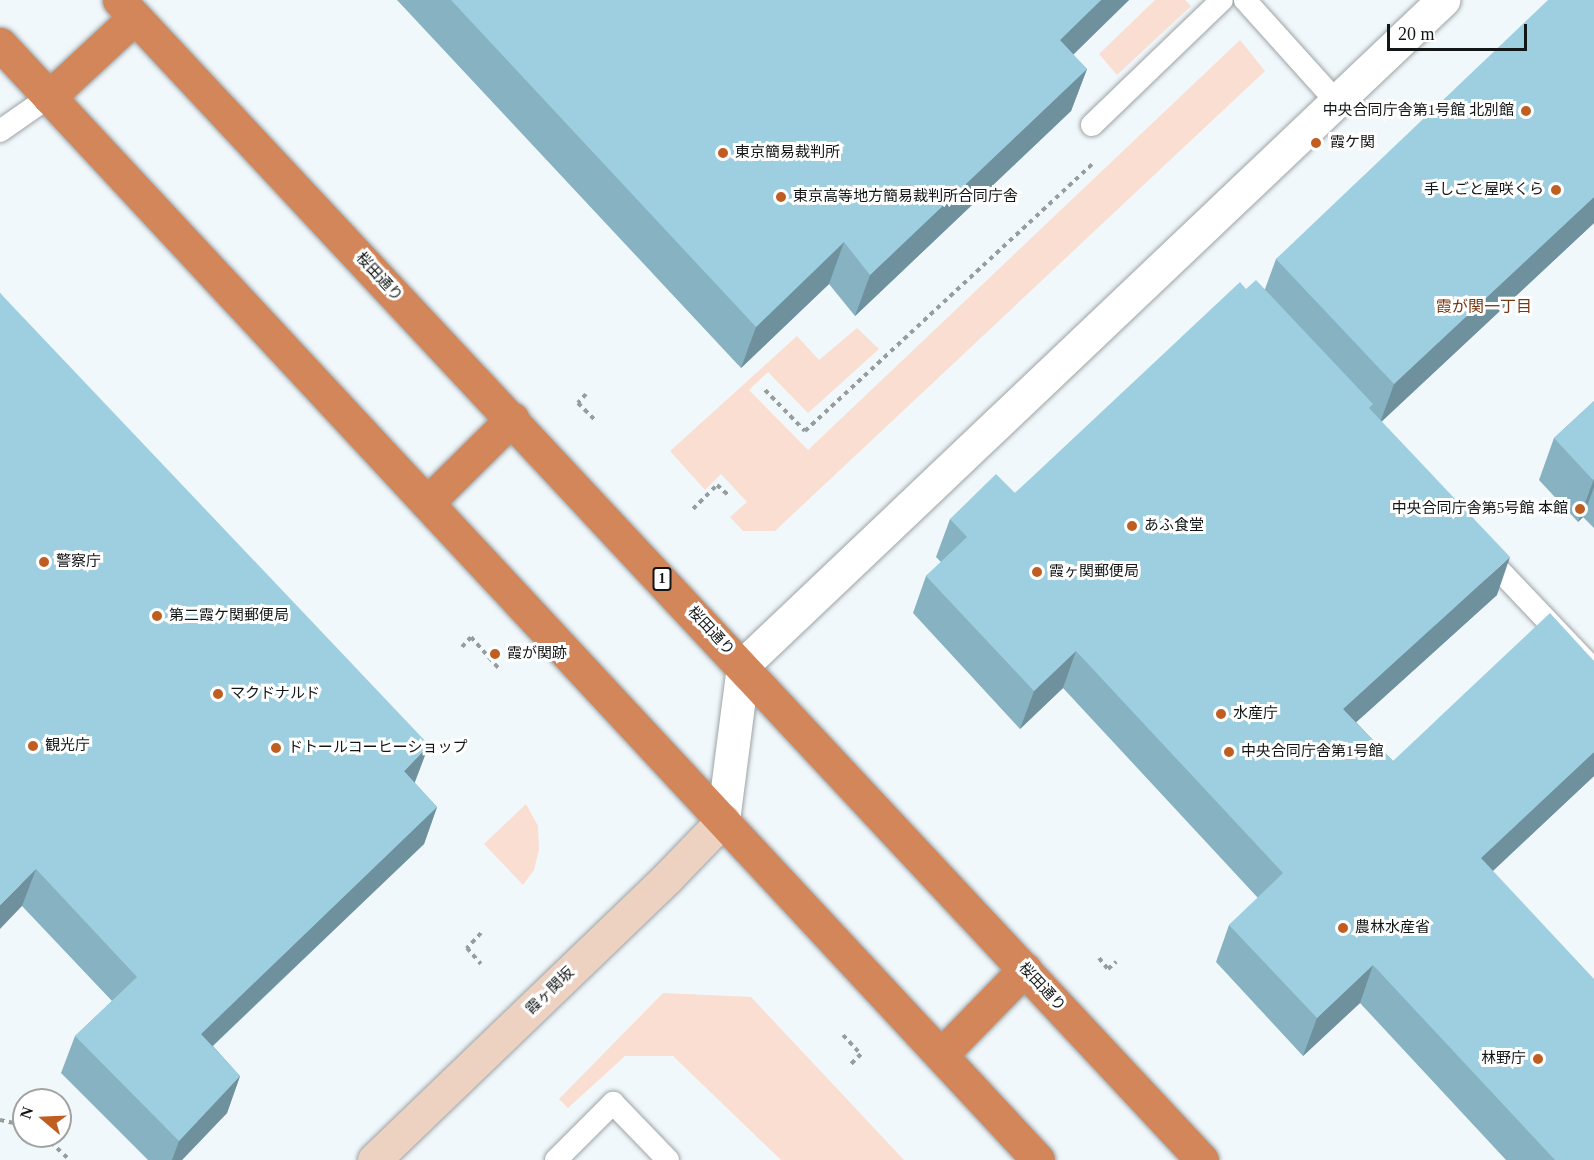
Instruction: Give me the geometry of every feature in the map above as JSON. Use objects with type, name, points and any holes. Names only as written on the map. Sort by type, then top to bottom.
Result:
[{"type":"highway","points":[[49,97],[127,9]]},
{"type":"highway","name":"桜田通り","points":[[127,9],[743,665],[1202,1160]]},
{"type":"highway","points":[[0,44],[1038,1160]]},
{"type":"highway","points":[[427,503],[512,419]]},
{"type":"highway","points":[[940,1055],[1025,969]]},
{"type":"main road","name":"霞ヶ関坂","points":[[374,1160],[668,878],[723,820]]},
{"type":"street","points":[[723,820],[743,665],[1439,1]]},
{"type":"lane","points":[[1092,125],[1222,0]]},
{"type":"lane","points":[[1245,0],[1336,101]]},
{"type":"lane","points":[[0,131],[49,97]]},
{"type":"lane","points":[[1464,533],[1594,670]]},
{"type":"lane","points":[[556,1160],[613,1103],[668,1160]]},
{"type":"path","points":[[765,390],[805,431],[1100,156]]},
{"type":"path","points":[[586,394],[578,403],[597,422]]},
{"type":"path","points":[[693,509],[717,486],[728,495]]},
{"type":"path","points":[[462,646],[471,638],[501,671]]},
{"type":"path","points":[[481,933],[467,948],[481,964]]},
{"type":"path","points":[[1099,958],[1108,969],[1116,962]]},
{"type":"path","points":[[843,1035],[861,1054],[849,1066]]},
{"type":"path","points":[[57,1148],[70,1160]]},
{"type":"shaded area","points":[[1155,0],[1185,0],[1191,6],[1117,75],[1099,54]]},
{"type":"shaded area","points":[[1240,40],[1265,71],[775,531],[743,531],[730,517],[747,502],[721,474],[705,490],[670,451],[797,336],[819,360],[857,328],[879,349],[808,413],[768,372],[749,390],[808,450]]},
{"type":"shaded area","points":[[526,804],[538,826],[539,849],[534,870],[523,885],[484,844]]},
{"type":"shaded area","points":[[663,993],[751,997],[904,1160],[781,1160],[673,1056],[625,1056],[568,1108],[559,1099]]},
{"type":"building","name":"東京高等地方簡易裁判所合同庁舎","points":[[451,0],[1101,0],[1060,40],[1087,69],[870,275],[844,242],[756,327]]},
{"type":"building","name":"中央合同庁舎第1号館 北別館","points":[[1548,0],[1594,0],[1594,197],[1394,384],[1276,259]]},
{"type":"building","name":"中央合同庁舎第1号館","points":[[1256,280],[1373,404],[1369,408],[1510,557],[1343,709],[1393,761],[1550,613],[1594,661],[1594,752],[1481,858],[1594,979],[1594,1160],[1555,1160],[1373,965],[1317,1018],[1229,925],[1283,873],[1076,651],[1034,691],[926,576],[967,537],[950,519],[996,474],[1015,493],[1240,282],[1246,289]]},
{"type":"building","points":[[0,293],[429,745],[404,771],[437,807],[201,1034],[240,1076],[179,1141],[75,1036],[137,977],[36,869],[0,905]]},
{"type":"building","points":[[1594,401],[1594,479],[1593,480],[1554,438]]},
{"type":"place","name":"中央合同庁舎第1号館 北別館","points":[[1526,111]]},
{"type":"place","name":"霞ケ関","points":[[1316,143]]},
{"type":"place","name":"東京簡易裁判所","points":[[723,153]]},
{"type":"place","name":"手しごと屋咲くら","points":[[1556,190]]},
{"type":"place","name":"東京高等地方簡易裁判所合同庁舎","points":[[781,197]]},
{"type":"place","name":"中央合同庁舎第5号館 本館","points":[[1580,509]]},
{"type":"place","name":"あふ食堂","points":[[1132,526]]},
{"type":"place","name":"警察庁","points":[[44,562]]},
{"type":"place","name":"霞ヶ関郵便局","points":[[1037,572]]},
{"type":"place","name":"第二霞ケ関郵便局","points":[[157,616]]},
{"type":"place","name":"霞が関跡","points":[[495,654]]},
{"type":"place","name":"マクドナルド","points":[[218,694]]},
{"type":"place","name":"水産庁","points":[[1221,714]]},
{"type":"place","name":"観光庁","points":[[33,746]]},
{"type":"place","name":"ドトールコーヒーショップ","points":[[276,748]]},
{"type":"place","name":"中央合同庁舎第1号館","points":[[1229,752]]},
{"type":"place","name":"農林水産省","points":[[1343,928]]},
{"type":"place","name":"林野庁","points":[[1538,1059]]},
{"type":"district","name":"霞が関一丁目","points":[[1484,307]]}]
